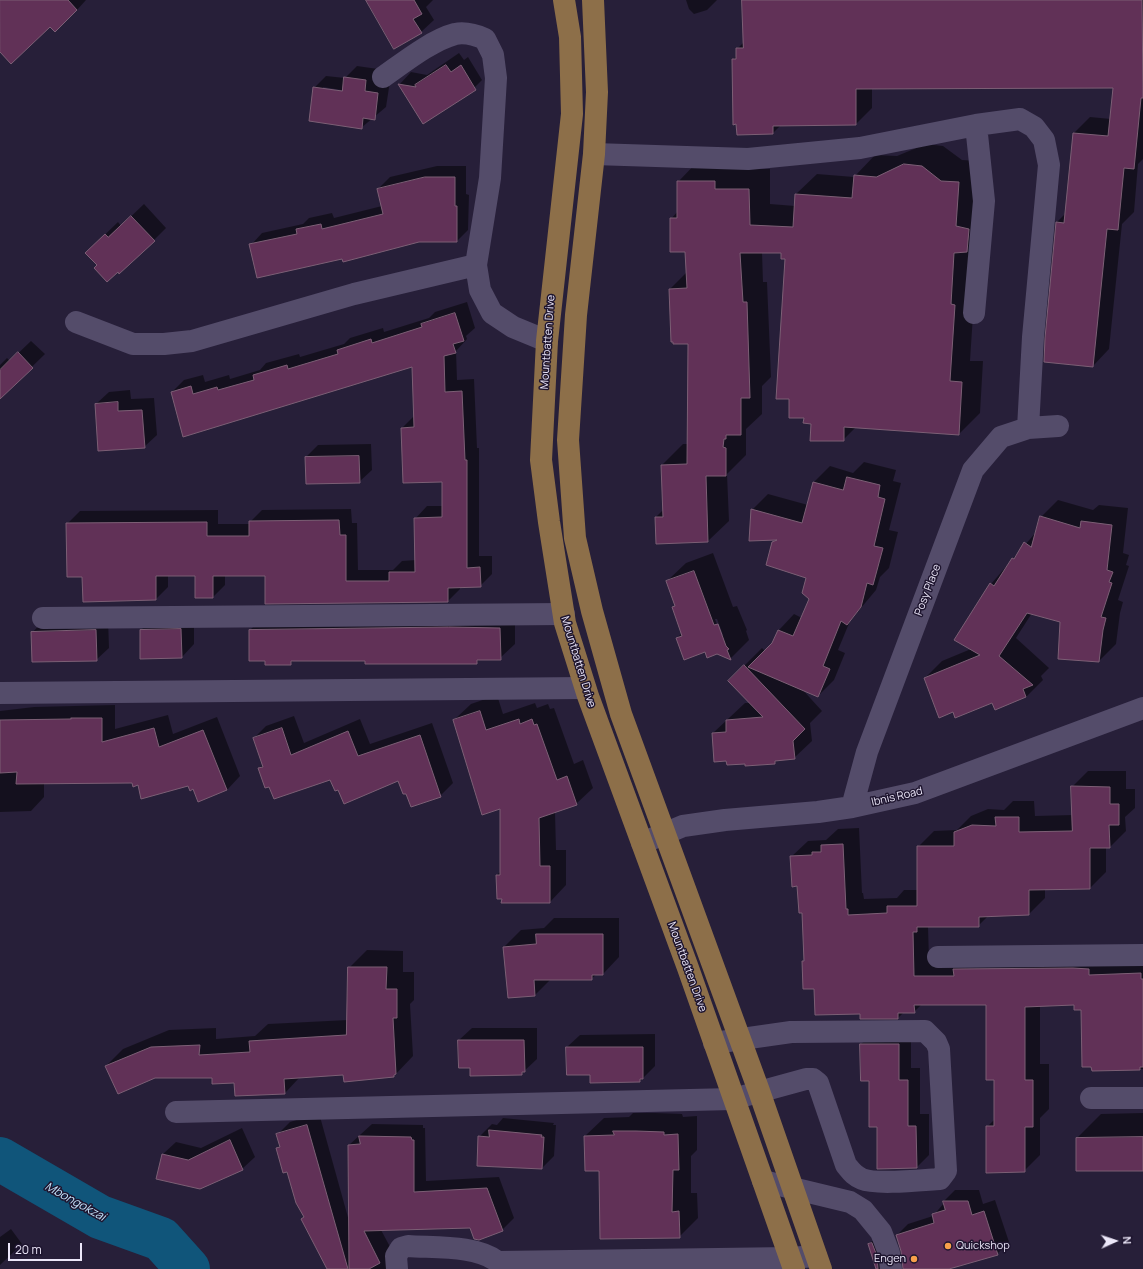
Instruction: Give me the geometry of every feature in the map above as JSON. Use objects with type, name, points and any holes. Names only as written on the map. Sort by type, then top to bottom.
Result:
[{"type":"main road","name":"Mountbatten Drive","points":[[564,0],[570,37],[572,114],[547,341],[541,460],[549,522],[564,614],[585,688],[714,1043],[792,1264]]},
{"type":"main road","points":[[593,0],[597,92],[594,154],[576,316],[568,440],[575,538],[592,611],[621,714],[759,1091],[819,1262]]},
{"type":"street","points":[[383,77],[428,47],[455,34],[473,34],[485,39],[493,55],[496,78],[490,178],[476,265],[480,290],[492,313],[513,327],[547,341]]},
{"type":"street","points":[[594,154],[748,159],[860,148],[976,125],[1020,119],[1034,127],[1044,140],[1049,165],[1033,337],[1028,428]]},
{"type":"street","points":[[974,313],[984,201],[976,125]]},
{"type":"street","points":[[76,322],[133,344],[164,344],[192,341],[354,294],[476,265]]},
{"type":"street","name":"Posy Place","points":[[852,807],[867,752],[973,470],[1001,437],[1028,428],[1058,426]]},
{"type":"street","points":[[43,618],[564,614]]},
{"type":"street","points":[[0,693],[585,688]]},
{"type":"street","name":"Ibnis Road","points":[[642,843],[683,826],[725,820],[818,812],[852,807],[915,793],[943,784],[1143,708]]},
{"type":"street","points":[[938,957],[1143,955]]},
{"type":"street","points":[[176,1112],[733,1099],[806,1079],[816,1081],[846,1165],[853,1174],[861,1179],[906,1181],[940,1179],[946,1171],[939,1049],[936,1042],[925,1031],[791,1032],[714,1043]]},
{"type":"street","points":[[1090,1098],[1143,1098]]},
{"type":"street","points":[[763,1182],[850,1202],[864,1210],[882,1232],[889,1253],[891,1269]]},
{"type":"street","points":[[397,1269],[396,1256],[401,1248],[408,1246],[473,1251],[490,1256],[495,1266],[792,1264],[819,1262]]},
{"type":"building","points":[[0,0],[68,0],[77,10],[55,32],[50,27],[11,64],[0,52]]},
{"type":"building","points":[[366,0],[414,0],[422,14],[413,19],[422,33],[394,49]]},
{"type":"building","points":[[742,0],[1142,0],[1143,98],[1141,98],[1134,169],[1124,168],[1118,230],[1107,229],[1093,367],[1044,362],[1045,338],[1056,222],[1064,223],[1073,133],[1108,136],[1113,88],[856,89],[856,125],[773,126],[773,134],[737,135],[736,124],[733,125],[732,59],[736,59],[736,48],[743,48]]},
{"type":"building","points":[[446,65],[451,72],[461,65],[476,90],[423,124],[398,84],[416,87],[415,85]]},
{"type":"building","points":[[344,77],[366,80],[365,91],[378,93],[375,120],[363,118],[362,129],[309,121],[313,87],[342,91]]},
{"type":"building","points":[[904,164],[922,166],[941,181],[959,182],[956,226],[969,229],[967,252],[954,253],[951,304],[955,305],[950,381],[962,382],[959,435],[844,427],[844,441],[810,441],[811,424],[803,423],[804,418],[789,418],[789,399],[776,399],[785,259],[781,259],[781,253],[740,253],[743,302],[747,302],[750,398],[741,398],[741,435],[726,435],[726,439],[724,439],[723,447],[726,448],[726,476],[706,476],[708,542],[656,544],[655,517],[663,517],[661,465],[687,464],[688,344],[673,344],[673,342],[671,342],[669,289],[687,288],[685,252],[670,252],[670,218],[677,218],[677,181],[715,181],[715,189],[749,189],[750,225],[793,227],[795,194],[852,198],[854,175],[876,177]]},
{"type":"building","points":[[425,177],[455,177],[457,242],[419,242],[343,262],[342,259],[257,278],[249,244],[297,234],[296,229],[321,224],[322,229],[383,214],[377,189]]},
{"type":"building","points":[[131,216],[155,241],[119,274],[118,272],[107,282],[94,268],[97,265],[85,253],[105,234],[108,237]]},
{"type":"building","points":[[455,313],[464,341],[453,344],[456,353],[444,356],[445,392],[462,391],[465,460],[467,460],[467,568],[480,567],[481,587],[448,588],[448,602],[265,604],[265,576],[213,576],[213,598],[195,598],[195,576],[156,576],[156,600],[83,602],[82,577],[67,577],[66,523],[207,522],[207,536],[249,536],[249,521],[339,520],[340,535],[346,535],[346,581],[389,581],[389,572],[415,572],[414,518],[442,517],[442,482],[403,483],[401,428],[414,427],[412,367],[183,437],[171,392],[191,386],[193,394],[217,387],[218,390],[254,380],[253,375],[287,365],[288,369],[338,354],[337,350],[371,339],[372,343],[422,327],[421,324]]},
{"type":"building","points":[[18,352],[33,368],[0,399],[0,370]]},
{"type":"building","points":[[118,402],[118,411],[142,410],[145,448],[98,451],[95,404]]},
{"type":"building","points":[[359,456],[360,483],[306,484],[305,457]]},
{"type":"building","points":[[847,477],[880,485],[878,497],[885,499],[874,546],[883,548],[873,585],[867,583],[861,607],[847,625],[841,621],[823,666],[830,669],[818,697],[748,667],[772,643],[778,630],[793,636],[809,599],[802,593],[806,578],[766,565],[772,542],[777,540],[749,541],[751,509],[802,523],[813,482],[843,490]]},
{"type":"building","points":[[1040,516],[1080,528],[1081,521],[1112,525],[1107,570],[1113,572],[1109,582],[1112,583],[1101,617],[1106,618],[1099,662],[1058,659],[1060,622],[1027,613],[999,656],[1033,685],[1023,689],[1026,697],[995,710],[992,703],[955,718],[953,712],[939,718],[924,678],[980,655],[954,640],[990,583],[994,586],[1012,558],[1014,559],[1024,542],[1031,547]]},
{"type":"building","points":[[694,571],[714,625],[718,624],[726,646],[729,649],[727,650],[731,660],[717,654],[707,658],[705,652],[684,660],[676,638],[682,636],[672,607],[675,606],[666,581]]},
{"type":"building","points":[[449,627],[500,628],[501,660],[477,660],[477,664],[365,664],[365,661],[291,661],[291,665],[265,665],[265,661],[249,661],[249,630]]},
{"type":"building","points":[[181,629],[182,658],[140,659],[140,630]]},
{"type":"building","points":[[96,630],[97,661],[32,662],[31,632]]},
{"type":"building","points":[[744,665],[805,729],[793,741],[795,759],[775,761],[775,764],[745,766],[745,764],[727,765],[726,761],[714,762],[712,733],[726,732],[726,720],[763,717],[728,681]]},
{"type":"building","points":[[480,711],[486,730],[519,719],[520,724],[532,719],[534,725],[537,724],[557,780],[567,776],[577,805],[539,818],[540,866],[550,866],[550,903],[501,903],[502,899],[497,899],[496,875],[500,875],[500,809],[482,815],[453,720]]},
{"type":"building","points":[[102,718],[102,742],[154,728],[159,747],[203,730],[227,790],[198,802],[193,789],[190,791],[188,786],[141,799],[138,785],[133,787],[132,783],[16,784],[17,772],[0,773],[0,720]]},
{"type":"building","points":[[282,728],[291,755],[348,731],[358,756],[420,735],[441,797],[411,807],[406,794],[403,794],[398,781],[344,804],[338,790],[335,791],[330,780],[274,799],[269,787],[265,788],[258,768],[263,767],[253,738]]},
{"type":"building","points":[[1071,786],[1110,787],[1110,804],[1119,804],[1119,825],[1109,825],[1110,848],[1090,848],[1090,889],[1029,890],[1029,915],[979,917],[979,927],[917,927],[917,932],[913,932],[914,976],[954,976],[953,969],[1073,968],[1089,969],[1089,975],[1141,973],[1141,979],[1143,979],[1143,1067],[1140,1067],[1140,1070],[1092,1071],[1091,1067],[1082,1067],[1081,1010],[1074,1010],[1074,1005],[1025,1007],[1025,1080],[1033,1080],[1033,1127],[1025,1127],[1025,1172],[986,1173],[986,1126],[994,1126],[994,1080],[986,1080],[986,1005],[914,1005],[915,1013],[898,1013],[898,1019],[860,1019],[860,1014],[815,1015],[814,989],[803,989],[802,961],[804,961],[802,913],[799,913],[797,886],[792,887],[790,856],[812,855],[812,852],[821,852],[821,845],[843,844],[846,909],[848,909],[848,915],[887,913],[887,906],[917,906],[917,846],[954,846],[954,832],[972,825],[996,826],[995,817],[1019,817],[1019,832],[1072,831]]},
{"type":"building","points":[[536,934],[603,934],[603,975],[592,975],[592,980],[534,980],[535,996],[508,998],[503,947],[536,944]]},
{"type":"building","points":[[348,967],[387,967],[386,989],[397,989],[397,1018],[393,1018],[396,1074],[394,1077],[344,1082],[343,1075],[284,1079],[285,1094],[235,1096],[234,1083],[212,1084],[212,1078],[155,1078],[118,1094],[105,1066],[151,1047],[200,1045],[199,1055],[250,1052],[249,1041],[346,1035]]},
{"type":"building","points":[[458,1040],[524,1040],[525,1072],[522,1072],[522,1075],[470,1076],[470,1068],[459,1068]]},
{"type":"building","points":[[860,1044],[899,1044],[899,1080],[908,1080],[908,1126],[916,1126],[917,1168],[877,1169],[877,1127],[869,1127],[869,1081],[861,1081]]},
{"type":"building","points":[[566,1047],[643,1047],[643,1079],[640,1079],[640,1082],[590,1083],[590,1075],[567,1075]]},
{"type":"building","points":[[307,1125],[348,1269],[327,1269],[301,1219],[304,1217],[296,1203],[287,1172],[283,1173],[276,1148],[280,1147],[276,1134]]},
{"type":"building","points":[[489,1130],[542,1135],[541,1137],[544,1137],[542,1169],[477,1166],[478,1136],[489,1137]]},
{"type":"building","points":[[613,1131],[664,1132],[664,1135],[678,1134],[679,1170],[673,1170],[672,1212],[679,1211],[680,1238],[600,1239],[599,1171],[585,1171],[584,1136],[614,1135]]},
{"type":"building","points":[[359,1136],[411,1137],[412,1140],[414,1140],[414,1192],[487,1188],[503,1231],[479,1240],[474,1239],[470,1228],[364,1231],[380,1263],[369,1269],[349,1269],[348,1145],[360,1144]]},
{"type":"building","points":[[1143,1137],[1143,1171],[1076,1171],[1076,1138]]},
{"type":"building","points":[[230,1140],[243,1170],[200,1189],[156,1179],[162,1154],[188,1160]]},
{"type":"building","points":[[943,1201],[968,1201],[972,1215],[984,1211],[998,1255],[949,1269],[903,1269],[901,1251],[896,1235],[934,1223],[932,1214],[945,1210]]},
{"type":"building","points":[[872,1243],[877,1256],[878,1269],[876,1269],[868,1244]]},
{"type":"waterway","name":"Mbongokzai","points":[[0,1159],[100,1217],[161,1239],[188,1269]]},
{"type":"place","name":"Quickshop","points":[[948,1246]]},
{"type":"place","name":"Engen","points":[[914,1259]]}]
